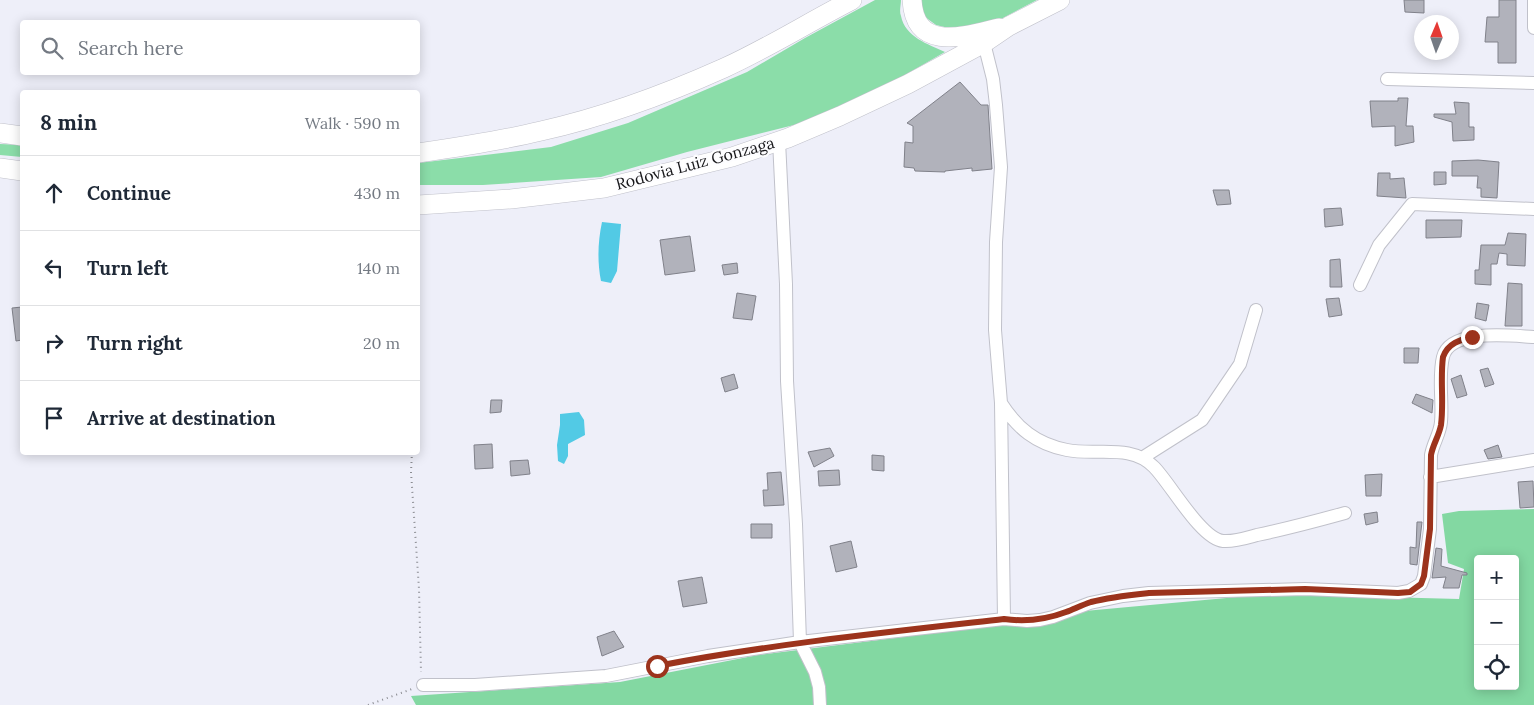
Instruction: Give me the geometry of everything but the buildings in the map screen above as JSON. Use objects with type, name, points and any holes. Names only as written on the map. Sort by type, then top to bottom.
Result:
[{"type":"highway","points":[[420,154],[541,131],[585,120],[661,94],[725,67],[793,33],[852,0]]},
{"type":"highway","points":[[912,0],[912,12],[916,20],[925,31],[936,36],[948,38],[964,36],[1009,26]]},
{"type":"highway","name":"Rodovia Luiz Gonzaga","points":[[420,205],[511,199],[604,188],[732,157],[779,141],[840,116],[908,84],[984,43],[1009,26],[1060,0]]},
{"type":"highway","points":[[0,134],[20,136]]},
{"type":"highway","points":[[0,168],[20,171]]},
{"type":"street","points":[[1534,0],[1534,28]]},
{"type":"street","points":[[984,43],[993,79],[1001,167],[996,242],[995,330],[1001,404],[1004,619]]},
{"type":"street","points":[[1387,79],[1534,83]]},
{"type":"street","points":[[779,141],[786,284],[787,381],[796,524],[800,642],[815,672],[819,687],[820,705]]},
{"type":"street","points":[[1360,285],[1379,245],[1412,204],[1534,210]]},
{"type":"street","points":[[1142,458],[1202,420],[1240,364],[1256,310]]},
{"type":"street","points":[[423,685],[475,685],[606,676],[708,656],[800,642],[1004,619],[1040,620],[1090,603],[1149,593],[1305,589],[1410,592],[1421,584],[1424,576],[1430,529],[1431,451],[1439,435],[1441,423],[1442,365],[1445,350],[1457,341],[1472,337],[1495,335],[1534,337]]},
{"type":"street","points":[[1001,404],[1021,430],[1049,446],[1068,451],[1131,453],[1142,458],[1153,466],[1191,516],[1216,539],[1223,541],[1236,540],[1283,530],[1345,513]]},
{"type":"street","points":[[1430,477],[1534,460]]},
{"type":"path","points":[[368,705],[423,685],[419,588],[410,472],[412,455]]},
{"type":"green space","points":[[875,0],[901,0],[900,14],[903,23],[912,35],[945,52],[860,101],[794,125],[687,152],[601,177],[483,185],[420,185],[420,163],[551,147],[628,123],[747,72]]},
{"type":"green space","points":[[922,0],[1037,0],[986,27],[957,30],[936,25],[925,17],[921,5]]},
{"type":"green space","points":[[0,144],[20,145],[20,157],[0,155]]},
{"type":"green space","points":[[1534,509],[1534,705],[416,705],[411,696],[620,682],[758,655],[903,637],[1063,613],[1270,594],[1459,599],[1464,569],[1448,563],[1442,514],[1459,511]]},
{"type":"water","points":[[602,222],[621,224],[617,271],[611,283],[601,281],[598,251]]},
{"type":"water","points":[[579,412],[584,420],[585,435],[568,444],[568,456],[564,464],[558,461],[557,445],[560,414]]},
{"type":"route","points":[[657,666],[800,642],[1004,619],[1040,620],[1106,599],[1149,593],[1305,589],[1410,592],[1421,584],[1424,576],[1430,529],[1431,451],[1439,435],[1441,423],[1443,357],[1445,350],[1451,345],[1457,341],[1472,337]]}]
